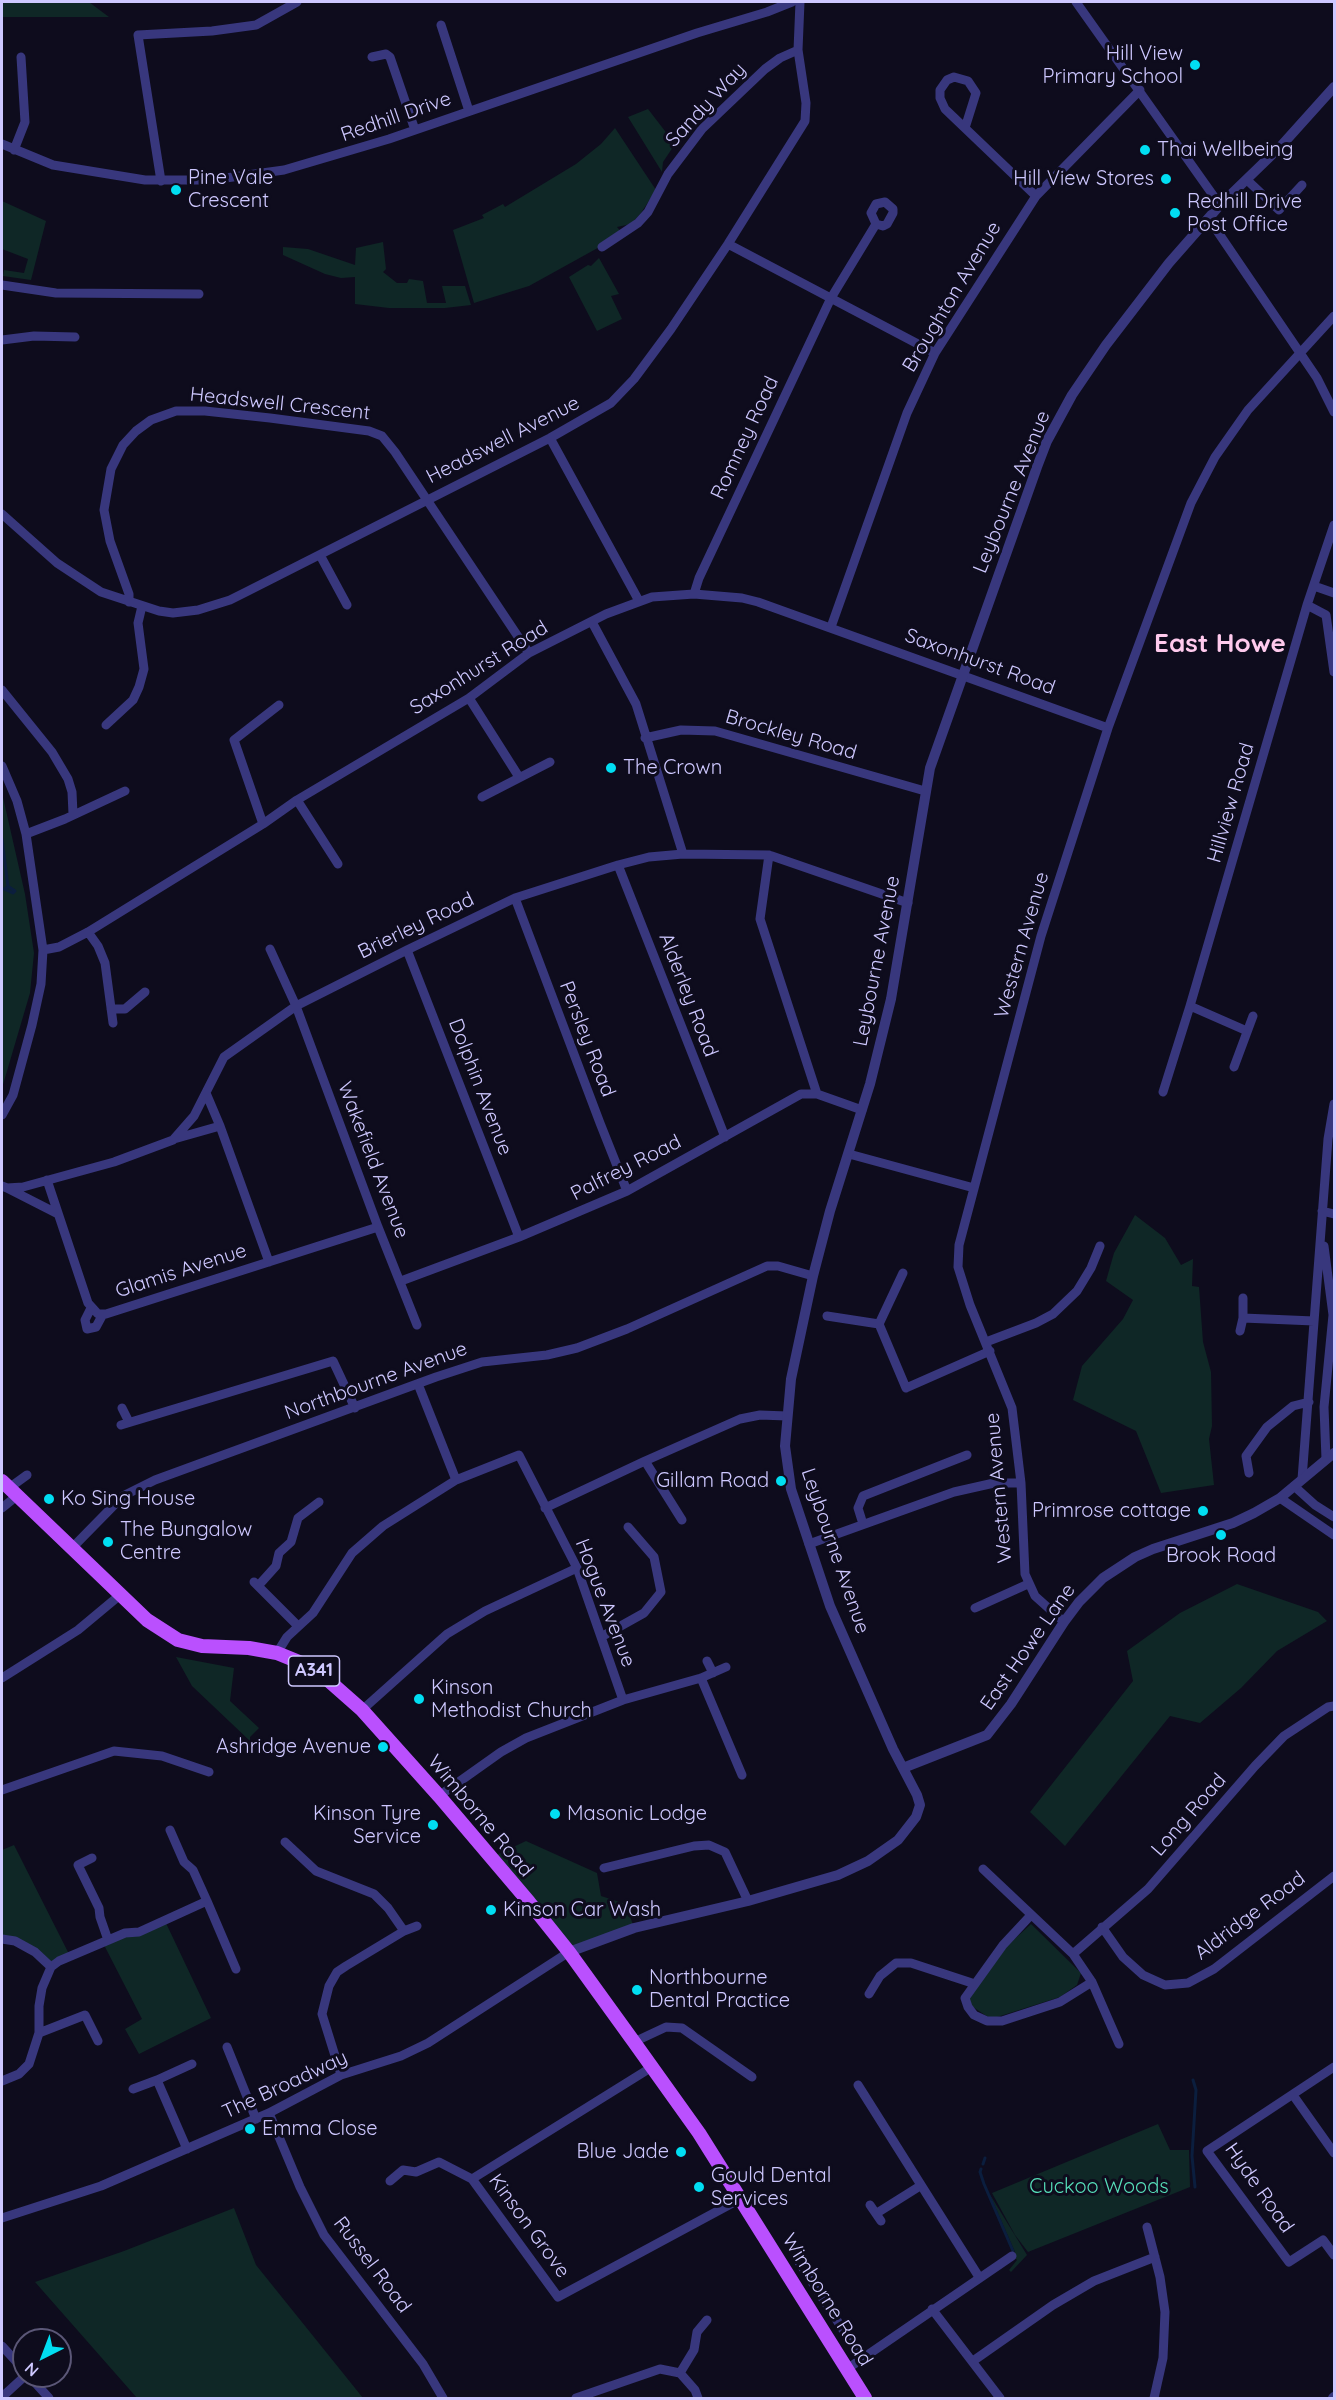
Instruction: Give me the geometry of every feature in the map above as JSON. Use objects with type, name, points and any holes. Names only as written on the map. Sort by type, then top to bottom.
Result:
[{"type":"main road","name":"Wimborne Road","points":[[9,1488],[147,1620],[178,1640],[202,1646],[249,1648],[277,1653],[304,1664],[328,1680],[362,1710],[439,1796],[569,1952],[699,2133],[865,2398]]},
{"type":"street","points":[[160,181],[138,36],[212,32],[256,26],[297,2]]},
{"type":"street","name":"Redhill Drive","points":[[2,144],[53,165],[160,181],[189,182],[227,179],[284,170],[320,161],[415,130],[792,2]]},
{"type":"street","name":"Headswell Avenue","points":[[2,514],[57,563],[101,592],[142,606],[173,613],[198,610],[230,600],[600,411],[620,395],[671,329],[728,244],[805,121],[806,103],[798,50],[800,2]]},
{"type":"street","points":[[1076,2],[1220,205]]},
{"type":"street","points":[[441,26],[469,111]]},
{"type":"street","name":"Sandy Way","points":[[602,247],[638,223],[648,212],[668,174],[702,129],[765,69],[780,58],[798,50]]},
{"type":"street","points":[[372,57],[386,54],[390,57],[415,130]]},
{"type":"street","points":[[14,150],[25,122],[21,57]]},
{"type":"street","points":[[966,128],[976,93],[968,81],[954,77],[942,86],[940,98],[945,109],[1036,196]]},
{"type":"street","name":"Leybourne Avenue","points":[[903,1768],[830,1606],[788,1474],[785,1446],[787,1416],[798,1344],[813,1276],[830,1211],[862,1110],[891,999],[925,792],[935,750],[1029,487],[1058,419],[1090,366],[1169,263],[1220,205],[1281,146],[1335,87]]},
{"type":"street","name":"Broughton Avenue","points":[[831,627],[907,413],[935,353],[1036,196],[1140,90]]},
{"type":"street","points":[[1247,180],[1279,210],[1302,185]]},
{"type":"street","points":[[1209,219],[1317,378],[1335,412]]},
{"type":"street","name":"Romney Road","points":[[694,594],[699,578],[831,298],[876,224]]},
{"type":"street","points":[[728,244],[935,353]]},
{"type":"street","points":[[2,285],[56,293],[199,294]]},
{"type":"street","name":"Western Avenue","points":[[1064,1622],[1035,1596],[1028,1584],[1023,1546],[1021,1483],[1012,1408],[970,1305],[958,1268],[959,1245],[1041,936],[1108,728],[1182,524],[1204,475],[1248,410],[1335,316]]},
{"type":"street","points":[[2,339],[34,336],[75,337]]},
{"type":"street","name":"Headswell Crescent","points":[[129,602],[129,594],[115,561],[105,521],[105,499],[108,479],[118,453],[129,437],[151,420],[167,413],[186,410],[205,411],[376,432],[390,445],[529,652]]},
{"type":"street","points":[[550,438],[639,601]]},
{"type":"street","name":"Hillview Road","points":[[1163,1092],[1191,1006],[1306,605],[1335,525]]},
{"type":"street","points":[[320,555],[347,605]]},
{"type":"street","points":[[1314,586],[1335,593]]},
{"type":"street","name":"Saxonhurst Road","points":[[43,950],[59,947],[88,932],[264,824],[297,800],[468,698],[529,652],[639,601],[665,595],[694,594],[750,600],[831,627],[1108,728]]},
{"type":"street","points":[[1306,605],[1326,615],[1335,672]]},
{"type":"street","points":[[106,725],[133,700],[140,687],[144,669],[138,623],[142,606]]},
{"type":"street","points":[[592,622],[636,704],[683,854]]},
{"type":"street","points":[[2,690],[52,752],[68,779],[72,792],[73,814]]},
{"type":"street","points":[[468,698],[519,777]]},
{"type":"street","points":[[264,824],[234,740],[279,705]]},
{"type":"street","name":"Brockley Road","points":[[645,738],[681,730],[715,731],[925,792]]},
{"type":"street","points":[[482,797],[550,762]]},
{"type":"street","points":[[2,765],[17,801],[26,834],[43,950],[41,984],[32,1025],[13,1095],[2,1115]]},
{"type":"street","points":[[26,834],[125,791]]},
{"type":"street","points":[[297,800],[338,864]]},
{"type":"street","points":[[769,855],[760,919],[817,1094],[862,1110]]},
{"type":"street","name":"Brierley Road","points":[[4,1187],[23,1187],[114,1161],[173,1140],[194,1116],[224,1057],[297,1006],[515,898],[618,865],[649,856],[769,855],[908,903]]},
{"type":"street","name":"Alderley Road","points":[[618,865],[725,1137]]},
{"type":"street","name":"Persley Road","points":[[515,898],[627,1191]]},
{"type":"street","points":[[88,932],[98,946],[105,963],[113,1023]]},
{"type":"street","name":"Wakefield Avenue","points":[[270,949],[297,1006],[378,1227],[417,1325]]},
{"type":"street","name":"Dolphin Avenue","points":[[407,950],[519,1238]]},
{"type":"street","points":[[111,1009],[125,1009],[146,992]]},
{"type":"street","points":[[1191,1006],[1247,1031]]},
{"type":"street","points":[[1234,1067],[1253,1016]]},
{"type":"street","points":[[206,1093],[269,1262]]},
{"type":"street","name":"Palfrey Road","points":[[401,1281],[519,1238],[627,1191],[801,1094],[817,1094]]},
{"type":"street","points":[[1302,1479],[1328,1139],[1335,1104]]},
{"type":"street","points":[[173,1140],[220,1126]]},
{"type":"street","points":[[849,1154],[974,1188]]},
{"type":"street","name":"Glamis Avenue","points":[[47,1180],[91,1308],[98,1314],[378,1227]]},
{"type":"street","points":[[4,1187],[58,1215]]},
{"type":"street","points":[[1322,1211],[1335,1214]]},
{"type":"street","points":[[1321,1225],[1333,1315],[1323,1407],[1330,1456]]},
{"type":"street","points":[[986,1342],[1053,1314],[1077,1291],[1091,1268],[1100,1246]]},
{"type":"street","name":"Northbourne Avenue","points":[[72,1548],[123,1496],[156,1480],[417,1384],[482,1362],[547,1356],[578,1348],[627,1329],[767,1266],[778,1266],[813,1276]]},
{"type":"street","points":[[903,1273],[879,1324],[906,1388],[990,1352]]},
{"type":"street","points":[[1240,1331],[1243,1318],[1243,1298]]},
{"type":"street","points":[[91,1308],[85,1320],[87,1329],[96,1327],[103,1314]]},
{"type":"street","points":[[827,1316],[879,1324]]},
{"type":"street","points":[[1243,1318],[1314,1321]]},
{"type":"street","points":[[122,1408],[125,1424],[333,1361],[355,1408]]},
{"type":"street","points":[[277,1653],[287,1637],[313,1613],[352,1553],[383,1526],[456,1480],[417,1384]]},
{"type":"street","points":[[1249,1473],[1246,1456],[1268,1427],[1293,1406],[1309,1402]]},
{"type":"street","points":[[545,1508],[749,1416],[787,1416]]},
{"type":"street","name":"Hogue Avenue","points":[[456,1480],[519,1455],[577,1568],[623,1700]]},
{"type":"street","points":[[863,1524],[858,1508],[863,1496],[967,1455]]},
{"type":"street","name":"East Howe Lane","points":[[903,1768],[987,1735],[1011,1704],[1064,1622],[1079,1602],[1103,1578],[1135,1557],[1167,1543],[1233,1523],[1280,1498],[1330,1456]]},
{"type":"street","points":[[645,1461],[682,1520]]},
{"type":"street","points":[[2,1508],[9,1488],[27,1475]]},
{"type":"street","points":[[809,1544],[974,1485],[1021,1483]]},
{"type":"street","points":[[1294,1486],[1315,1505],[1335,1517]]},
{"type":"street","points":[[1280,1498],[1335,1535]]},
{"type":"street","points":[[298,1626],[256,1584],[276,1566],[279,1553],[291,1542],[298,1518],[319,1502]]},
{"type":"street","points":[[601,1637],[644,1613],[661,1592],[654,1557],[628,1527]]},
{"type":"street","points":[[362,1710],[447,1634],[485,1611],[577,1568]]},
{"type":"street","points":[[975,1608],[1028,1584]]},
{"type":"street","points":[[2,1678],[78,1630],[120,1595]]},
{"type":"street","points":[[707,1661],[713,1673]]},
{"type":"street","points":[[439,1796],[519,1742],[623,1700],[701,1678],[726,1667]]},
{"type":"street","points":[[701,1678],[742,1775]]},
{"type":"street","name":"Long Road","points":[[1073,1954],[1148,1889],[1284,1736],[1328,1707],[1335,1706]]},
{"type":"street","points":[[2,1790],[114,1751],[162,1756],[209,1772]]},
{"type":"street","points":[[737,1763],[748,1758]]},
{"type":"street","points":[[569,1952],[634,1928],[748,1901],[838,1875],[868,1861],[898,1840],[913,1824],[920,1805],[903,1768]]},
{"type":"street","points":[[170,1830],[184,1862],[193,1870],[236,1969]]},
{"type":"street","points":[[285,1842],[316,1871],[374,1894],[388,1908],[404,1932]]},
{"type":"street","points":[[604,1868],[694,1846],[709,1845],[725,1852],[748,1901]]},
{"type":"street","points":[[68,1869],[92,1858]]},
{"type":"street","points":[[78,1865],[99,1908],[108,1940]]},
{"type":"street","points":[[983,1869],[1073,1954],[1092,1982],[1119,2044]]},
{"type":"street","name":"Aldridge Road","points":[[1102,1927],[1123,1957],[1143,1975],[1165,1985],[1188,1983],[1214,1969],[1335,1876]]},
{"type":"street","points":[[2,2081],[19,2074],[29,2064],[39,2033],[42,1988],[51,1967],[70,1956],[125,1933],[139,1932],[207,1901]]},
{"type":"street","points":[[1031,1915],[1003,1945],[965,1998],[974,2014],[987,2021],[1002,2021],[1060,2002],[1092,1982]]},
{"type":"street","points":[[341,2075],[322,2014],[328,1986],[337,1972],[417,1926]]},
{"type":"street","points":[[2,1939],[15,1941],[35,1952],[51,1967]]},
{"type":"street","name":"The Broadway","points":[[2,2218],[101,2186],[269,2114],[341,2075],[401,2056],[428,2043],[569,1952]]},
{"type":"street","points":[[868,1994],[880,1976],[896,1963],[911,1963],[975,1984]]},
{"type":"street","points":[[39,2033],[85,2015],[98,2041]]},
{"type":"street","points":[[634,2042],[666,2027],[682,2028],[752,2077]]},
{"type":"street","points":[[227,2047],[256,2119]]},
{"type":"street","points":[[133,2090],[192,2064]]},
{"type":"street","name":"Kinson Grove","points":[[652,2067],[472,2179],[558,2297],[740,2199]]},
{"type":"street","name":"Hyde Road","points":[[1335,2067],[1207,2151],[1289,2262],[1323,2240],[1335,2255]]},
{"type":"street","points":[[157,2080],[187,2149]]},
{"type":"street","points":[[858,2085],[979,2277]]},
{"type":"street","points":[[1293,2095],[1335,2153]]},
{"type":"street","name":"Russel Road","points":[[269,2114],[300,2187],[324,2235],[423,2364],[443,2398]]},
{"type":"street","points":[[390,2181],[403,2170],[416,2172],[439,2162],[472,2179]]},
{"type":"street","points":[[870,2205],[879,2217],[920,2186]]},
{"type":"street","points":[[1147,2227],[1165,2312],[1163,2358],[1154,2398]]},
{"type":"street","points":[[847,2369],[1012,2256]]},
{"type":"street","points":[[973,2361],[1053,2305],[1094,2281],[1155,2257]]},
{"type":"street","name":"Wimborne Road","points":[[799,2262],[862,2359]]},
{"type":"street","points":[[932,2309],[1000,2398]]},
{"type":"street","points":[[680,2373],[694,2350],[697,2332],[706,2320]]},
{"type":"street","points":[[576,2398],[660,2369],[680,2373],[695,2390],[698,2398]]},
{"type":"green space","points":[[2,2],[89,2],[109,17],[2,17]]},
{"type":"green space","points":[[648,109],[675,144],[663,162],[662,172],[628,117]]},
{"type":"green space","points":[[615,128],[656,190],[641,213],[631,224],[617,227],[623,234],[529,286],[474,303],[453,230],[484,218],[482,215],[503,204],[505,207],[576,164],[601,144]]},
{"type":"green space","points":[[2,201],[46,221],[31,280],[3,276],[4,270],[24,273],[28,259],[2,249]]},
{"type":"green space","points":[[383,242],[386,269],[383,272],[397,283],[407,283],[409,279],[423,281],[427,303],[446,303],[442,286],[465,286],[471,305],[445,308],[389,308],[355,304],[355,277],[341,278],[325,274],[283,255],[283,247],[308,249],[355,265],[356,248]]},
{"type":"green space","points":[[599,258],[619,294],[611,296],[622,319],[597,331],[569,277],[588,265],[591,266]]},
{"type":"green space","points":[[2,793],[25,894],[34,953],[30,993],[2,1088]]},
{"type":"green space","points":[[1135,1215],[1165,1238],[1181,1265],[1193,1259],[1192,1286],[1199,1287],[1203,1342],[1211,1372],[1212,1426],[1209,1439],[1214,1485],[1161,1493],[1136,1431],[1073,1400],[1082,1366],[1123,1319],[1133,1300],[1106,1281],[1114,1253]]},
{"type":"green space","points":[[1237,1584],[1318,1612],[1327,1621],[1277,1651],[1241,1688],[1200,1723],[1170,1716],[1065,1846],[1030,1812],[1133,1681],[1127,1651],[1180,1613]]},
{"type":"green space","points":[[176,1657],[234,1668],[230,1701],[259,1728],[250,1737],[250,1741],[192,1686]]},
{"type":"green space","points":[[526,1841],[597,1873],[601,1896],[626,1904],[634,1928],[569,1952],[490,1858]]},
{"type":"green space","points":[[14,1845],[70,1956],[51,1967],[35,1952],[2,1939],[2,1850]]},
{"type":"green space","points":[[165,1921],[211,2018],[139,2054],[125,2029],[142,2019],[103,1943]]},
{"type":"green space","points":[[1031,1924],[1081,1973],[1077,1985],[1060,1997],[991,2019],[970,2005],[969,1998],[1007,1946]]},
{"type":"green space","name":"Cuckoo Woods","points":[[1158,2124],[1170,2150],[1189,2150],[1190,2187],[1028,2252],[1015,2235],[992,2193]]},
{"type":"green space","points":[[989,2193],[1027,2255],[1011,2272],[1009,2270],[1017,2260],[1013,2256],[1015,2252]]},
{"type":"green space","points":[[234,2208],[256,2265],[363,2398],[137,2398],[35,2282],[124,2251]]},
{"type":"waterway","points":[[2,839],[8,887],[4,889],[13,893],[15,891],[9,887]]},
{"type":"waterway","points":[[1193,2080],[1196,2090],[1192,2156],[1195,2187]]},
{"type":"waterway","points":[[983,2164],[985,2158]]},
{"type":"waterway","points":[[981,2169],[984,2184],[1013,2251]]},
{"type":"place","name":"Hill View Primary School","points":[[1195,65]]},
{"type":"place","name":"Thai Wellbeing","points":[[1145,150]]},
{"type":"place","name":"Hill View Stores","points":[[1166,179]]},
{"type":"place","name":"Pine Vale Crescent","points":[[176,190]]},
{"type":"place","name":"Redhill Drive Post Office","points":[[1175,213]]},
{"type":"place","name":"The Crown","points":[[611,768]]},
{"type":"place","name":"Gillam Road","points":[[781,1481]]},
{"type":"place","name":"Ko Sing House","points":[[49,1499]]},
{"type":"place","name":"Primrose cottage","points":[[1203,1511]]},
{"type":"place","name":"Brook Road","points":[[1221,1535]]},
{"type":"place","name":"The Bungalow Centre","points":[[108,1542]]},
{"type":"place","name":"Kinson Methodist Church","points":[[419,1699]]},
{"type":"place","name":"Ashridge Avenue","points":[[383,1747]]},
{"type":"place","name":"Masonic Lodge","points":[[555,1814]]},
{"type":"place","name":"Kinson Tyre Service","points":[[433,1825]]},
{"type":"place","name":"Kinson Car Wash","points":[[491,1910]]},
{"type":"place","name":"Northbourne Dental Practice","points":[[637,1990]]},
{"type":"place","name":"Emma Close","points":[[250,2129]]},
{"type":"place","name":"Blue Jade","points":[[681,2152]]},
{"type":"place","name":"Gould Dental Services","points":[[699,2187]]},
{"type":"district","name":"East Howe","points":[[1220,644]]}]
